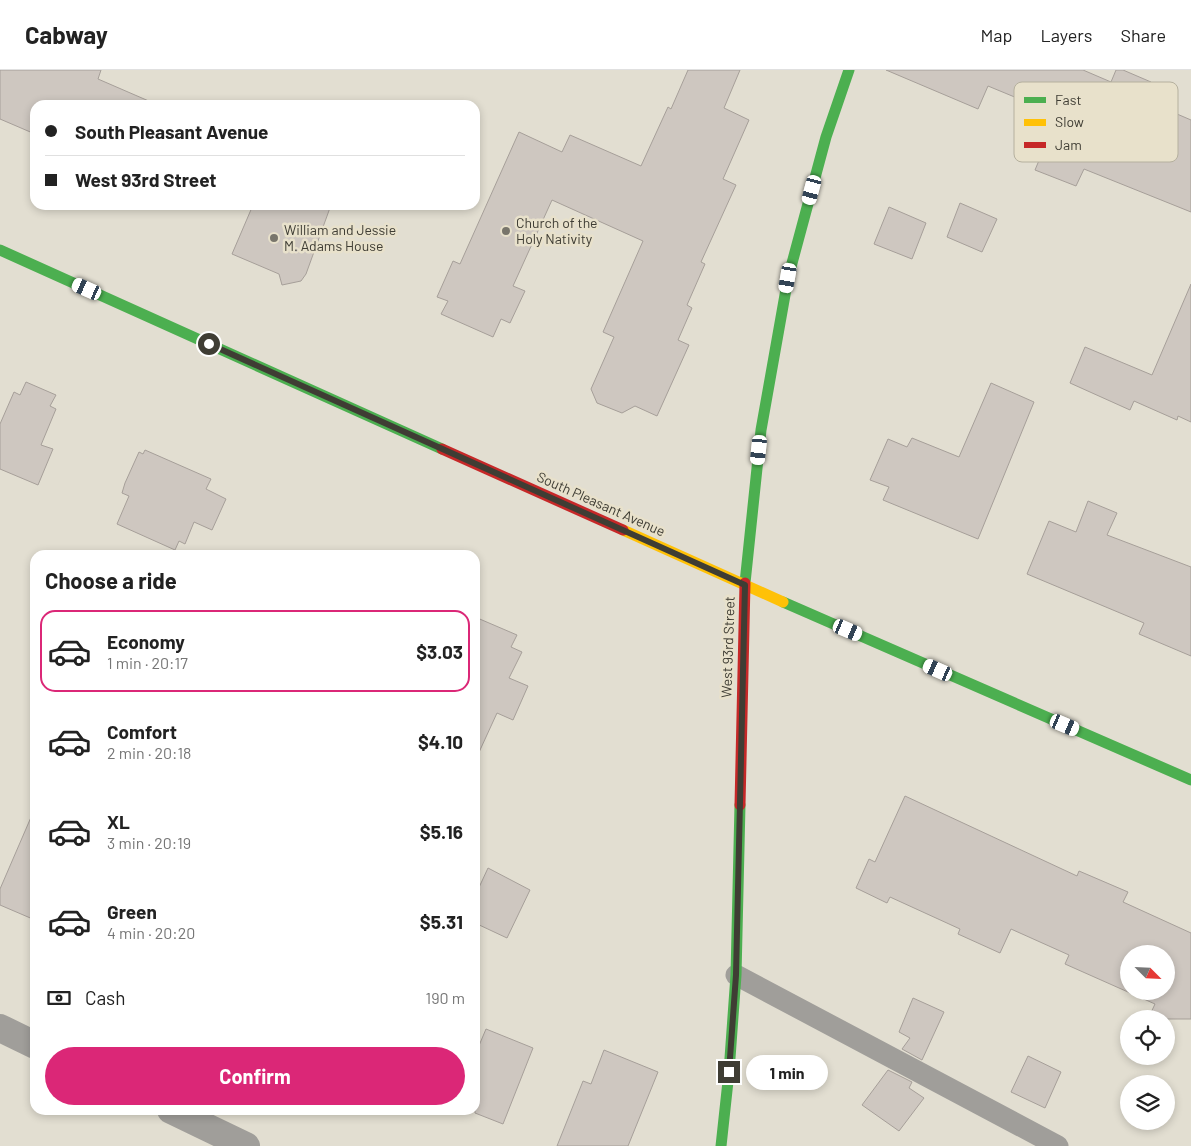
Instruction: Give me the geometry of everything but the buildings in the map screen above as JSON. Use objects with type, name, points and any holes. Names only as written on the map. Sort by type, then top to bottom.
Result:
[{"type":"street","name":"West 93rd Street","points":[[721,1146],[729,1072],[736,975],[745,585],[761,430],[788,278],[826,137],[849,70]]},
{"type":"street","name":"South Pleasant Avenue","points":[[0,250],[745,585],[1191,780]]},
{"type":"street","points":[[0,1028],[30,1043]]},
{"type":"street","points":[[181,1115],[246,1146]]},
{"type":"lane","points":[[736,975],[1058,1146]]},
{"type":"traffic: fast","points":[[745,583],[761,430],[788,278],[826,137],[849,70]]},
{"type":"traffic: fast","points":[[0,250],[442,449]]},
{"type":"traffic: fast","points":[[783,602],[1191,780]]},
{"type":"traffic: fast","points":[[721,1146],[729,1072],[736,975],[740,805]]},
{"type":"traffic: slow","points":[[623,530],[783,602]]},
{"type":"traffic: jam","points":[[442,449],[623,530]]},
{"type":"traffic: jam","points":[[740,805],[745,583]]},
{"type":"place","name":"Church of the Holy Nativity","points":[[506,231]]},
{"type":"place","name":"William and Jessie M. Adams House","points":[[274,238]]},
{"type":"route","points":[[209,344],[745,585],[736,975],[729,1072]]}]
